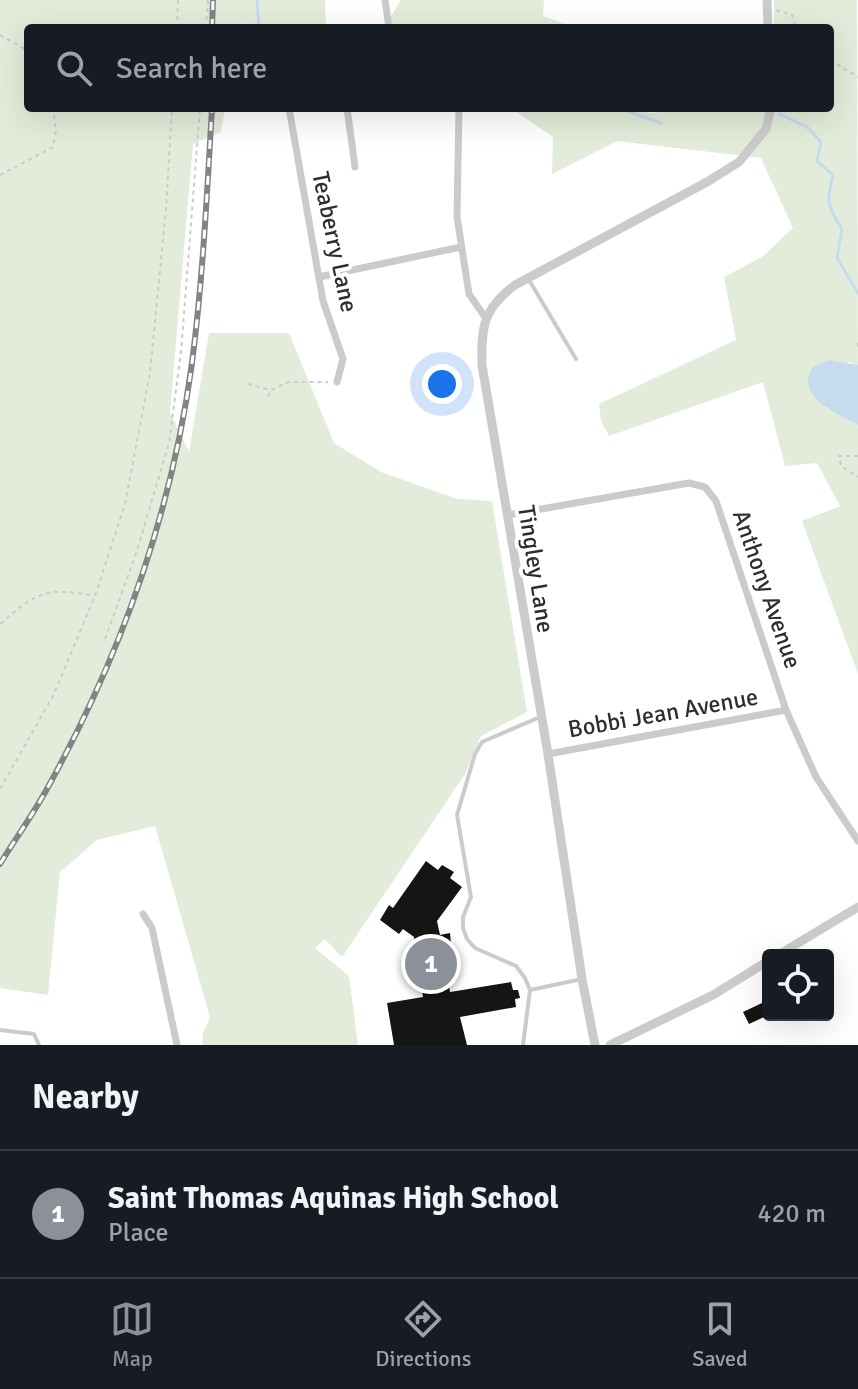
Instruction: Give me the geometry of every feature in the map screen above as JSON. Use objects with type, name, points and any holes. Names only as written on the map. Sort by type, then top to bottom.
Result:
[{"type":"street","points":[[385,0],[388,24]]},
{"type":"street","points":[[767,3],[768,24]]},
{"type":"street","name":"Teaberry Lane","points":[[290,112],[323,301],[343,359],[337,382]]},
{"type":"street","points":[[348,112],[355,167]]},
{"type":"street","points":[[459,112],[457,217],[469,294],[485,317],[497,300],[527,278],[695,189],[739,162],[766,129],[770,112]]},
{"type":"street","points":[[319,277],[461,247]]},
{"type":"street","name":"Tingley Lane","points":[[485,317],[482,365],[595,1045]]},
{"type":"street","name":"Anthony Avenue","points":[[507,515],[689,483],[705,487],[716,501],[786,710],[816,777],[858,841]]},
{"type":"street","name":"Bobbi Jean Avenue","points":[[548,754],[786,710]]},
{"type":"street","points":[[788,949],[858,907]]},
{"type":"street","points":[[143,914],[152,928],[177,1045]]},
{"type":"street","points":[[610,1045],[713,995],[762,965]]},
{"type":"lane","points":[[527,278],[576,359]]},
{"type":"lane","points":[[523,1045],[530,990],[521,970],[475,948],[463,928],[463,917],[471,897],[457,815],[475,754],[482,742],[540,717]]},
{"type":"lane","points":[[530,990],[582,979]]},
{"type":"lane","points":[[0,1030],[34,1034],[39,1045]]},
{"type":"path","points":[[177,24],[178,0]]},
{"type":"path","points":[[206,24],[208,0]]},
{"type":"path","points":[[767,3],[792,15],[795,24]]},
{"type":"path","points":[[0,35],[24,49]]},
{"type":"path","points":[[834,62],[858,77]]},
{"type":"path","points":[[0,175],[53,147],[56,131],[54,112]]},
{"type":"path","points":[[0,789],[53,696],[95,596],[125,504],[150,373],[172,112]]},
{"type":"path","points":[[105,639],[137,551],[169,443],[181,352],[200,112]]},
{"type":"path","points":[[858,343],[858,349]]},
{"type":"path","points":[[248,384],[271,390],[299,381],[337,382]]},
{"type":"path","points":[[268,397],[271,390]]},
{"type":"path","points":[[858,456],[839,456],[841,466],[858,477]]},
{"type":"path","points":[[0,624],[35,596],[73,592],[95,596]]},
{"type":"green space","points":[[0,0],[325,0],[326,24],[24,24],[24,112],[224,112],[221,132],[193,144],[170,412],[189,452],[209,333],[289,333],[334,443],[381,472],[457,499],[492,501],[527,712],[481,736],[465,774],[342,957],[325,939],[315,948],[349,976],[358,1045],[202,1045],[210,1017],[155,826],[97,840],[60,872],[48,995],[0,988]]},
{"type":"green space","points":[[401,0],[544,0],[543,16],[566,24],[386,24]]},
{"type":"green space","points":[[774,0],[857,0],[858,365],[848,362],[825,407],[858,425],[858,674],[802,521],[840,506],[817,463],[785,466],[763,382],[609,436],[601,421],[599,404],[736,340],[724,277],[762,257],[793,228],[761,158],[617,141],[552,174],[553,137],[518,112],[834,112],[834,24],[774,24]]},
{"type":"water","points":[[828,360],[858,365],[858,425],[820,403],[809,387],[808,377],[813,367]]},
{"type":"building","points":[[426,861],[438,870],[442,865],[454,872],[450,878],[462,887],[437,921],[440,935],[450,933],[451,944],[442,945],[450,992],[511,982],[520,998],[515,999],[516,1007],[460,1017],[467,1045],[394,1045],[387,1003],[423,997],[414,937],[403,929],[399,934],[380,920],[389,905],[393,908]]},
{"type":"building","points":[[762,1003],[762,1018],[749,1024],[743,1012]]},
{"type":"waterway","points":[[257,0],[259,24]]},
{"type":"waterway","points":[[630,112],[661,123]]},
{"type":"waterway","points":[[779,114],[807,127],[821,142],[817,161],[833,175],[829,203],[842,229],[837,258],[858,293]]},
{"type":"railway","points":[[212,24],[213,0]]},
{"type":"railway","points":[[0,864],[48,787],[98,686],[140,581],[157,527],[183,418],[192,363],[202,267],[212,112]]},
{"type":"place","name":"Saint Thomas Aquinas High School","points":[[431,964]]}]
